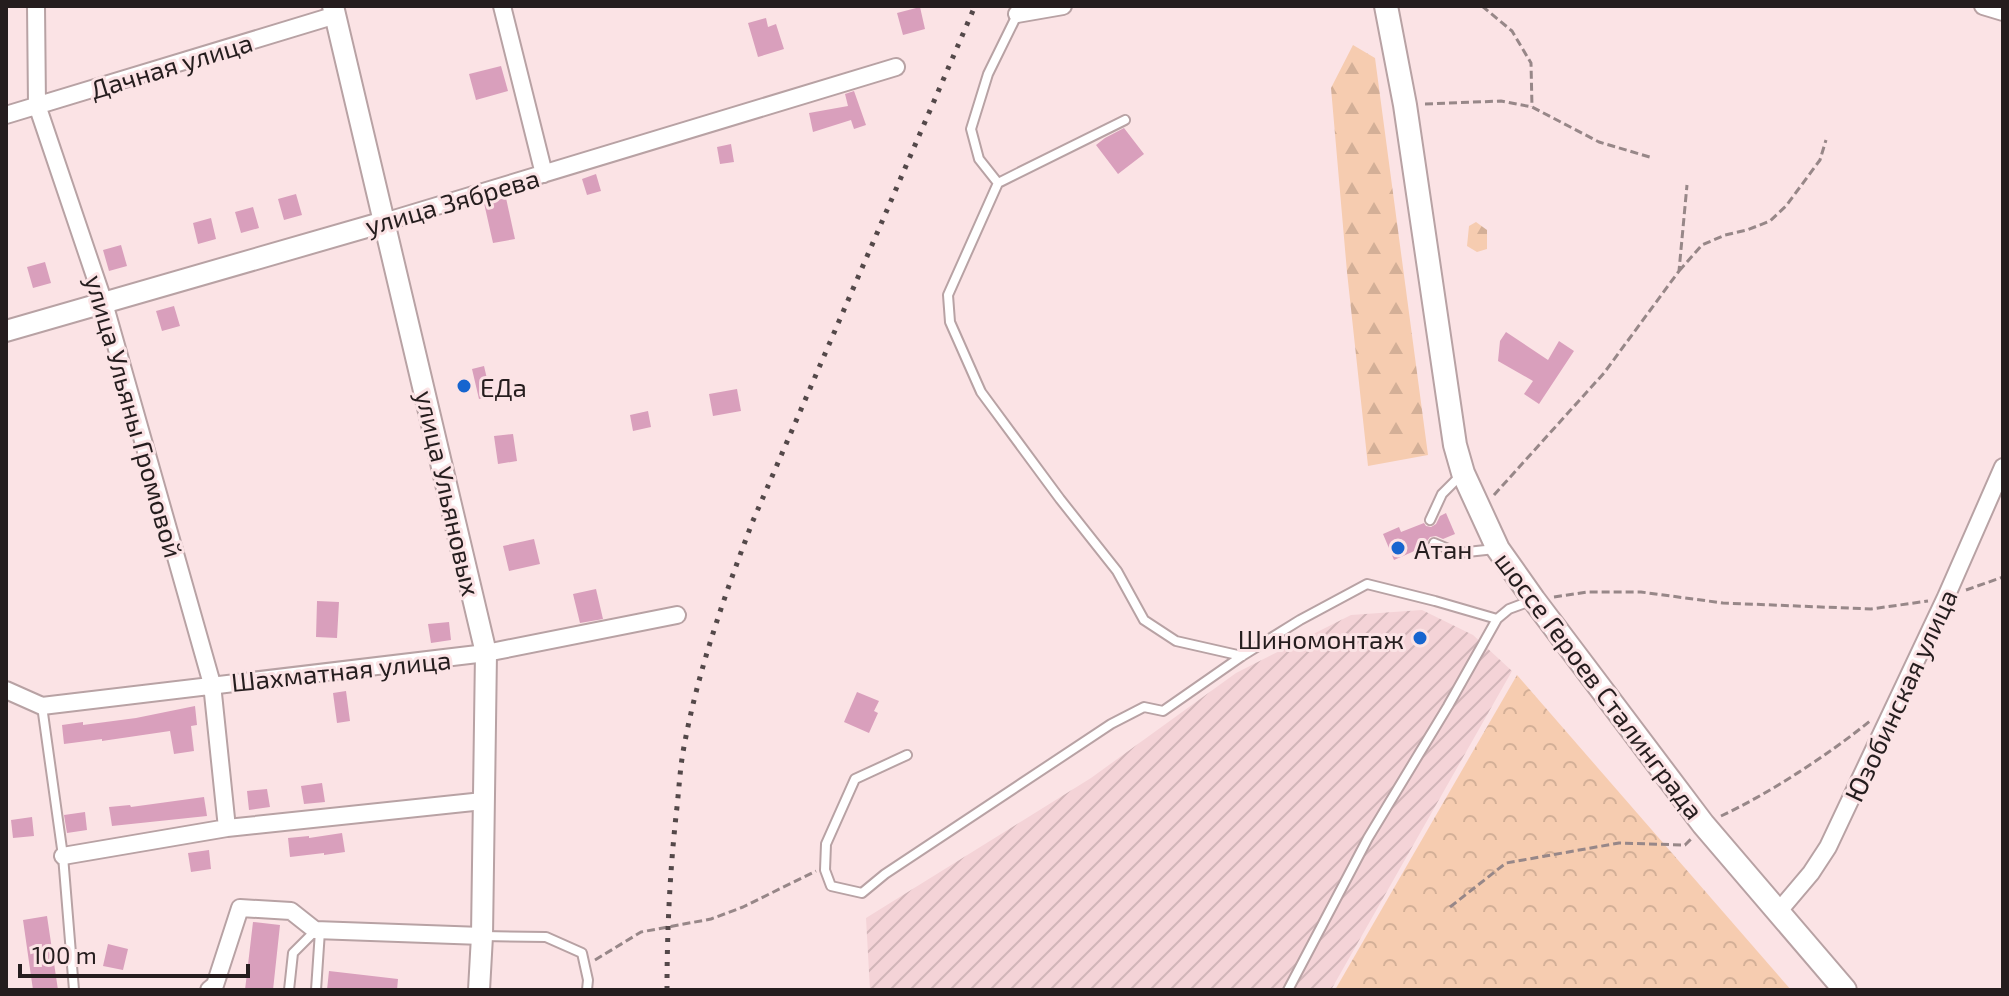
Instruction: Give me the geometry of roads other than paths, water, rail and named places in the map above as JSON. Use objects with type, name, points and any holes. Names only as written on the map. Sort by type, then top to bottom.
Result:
[{"type":"main road","name":"шоссе Героев Сталинграда","points":[[1386,6],[1405,105],[1455,445],[1463,473],[1480,511],[1498,549],[1534,600],[1703,824],[1845,990]]},
{"type":"street","name":"улица Ульяны Громовой","points":[[36,6],[37,105],[104,303],[212,684],[227,828]]},
{"type":"street","points":[[502,6],[544,174]]},
{"type":"street","points":[[1017,14],[1063,6]]},
{"type":"street","points":[[1983,6],[2003,12]]},
{"type":"street","name":"Дачная улица","points":[[6,115],[334,11]]},
{"type":"street","name":"улица Ульяновых","points":[[334,11],[486,653],[479,990]]},
{"type":"street","name":"улица Зябрева","points":[[6,331],[384,222],[896,67]]},
{"type":"street","name":"Юзобинская улица","points":[[1778,912],[1828,847],[1946,597],[2003,467]]},
{"type":"street","name":"Шахматная улица","points":[[42,706],[486,653],[677,615]]},
{"type":"street","points":[[6,690],[42,706]]},
{"type":"street","points":[[63,856],[227,828],[483,801]]},
{"type":"street","points":[[209,990],[215,985],[240,908],[291,911],[318,930],[482,936]]},
{"type":"lane","points":[[998,183],[979,159],[971,129],[988,74],[1017,14]]},
{"type":"lane","points":[[1125,120],[998,183],[948,295],[950,322],[981,392],[1117,571],[1144,620],[1176,641],[1242,656]]},
{"type":"lane","points":[[1430,520],[1442,494],[1463,473]]},
{"type":"lane","points":[[1434,543],[1458,553],[1498,549]]},
{"type":"lane","points":[[907,755],[855,779],[826,844],[825,866],[831,886],[862,893],[885,874],[1111,724],[1144,707],[1163,711],[1242,656],[1367,584],[1497,619]]},
{"type":"lane","points":[[1288,990],[1368,838],[1497,619],[1509,609],[1534,600]]},
{"type":"lane","points":[[42,706],[63,856],[74,990]]},
{"type":"lane","points":[[289,990],[293,953],[318,930]]},
{"type":"lane","points":[[316,990],[318,930]]},
{"type":"lane","points":[[482,936],[546,937],[582,953],[587,990]]},
{"type":"railway","points":[[667,990],[668,921],[681,766],[712,636],[752,523],[975,6]]},
{"type":"place","name":"ЕДа","points":[[464,386]]},
{"type":"place","name":"Атан","points":[[1398,548]]},
{"type":"place","name":"Шиномонтаж","points":[[1420,638]]}]
